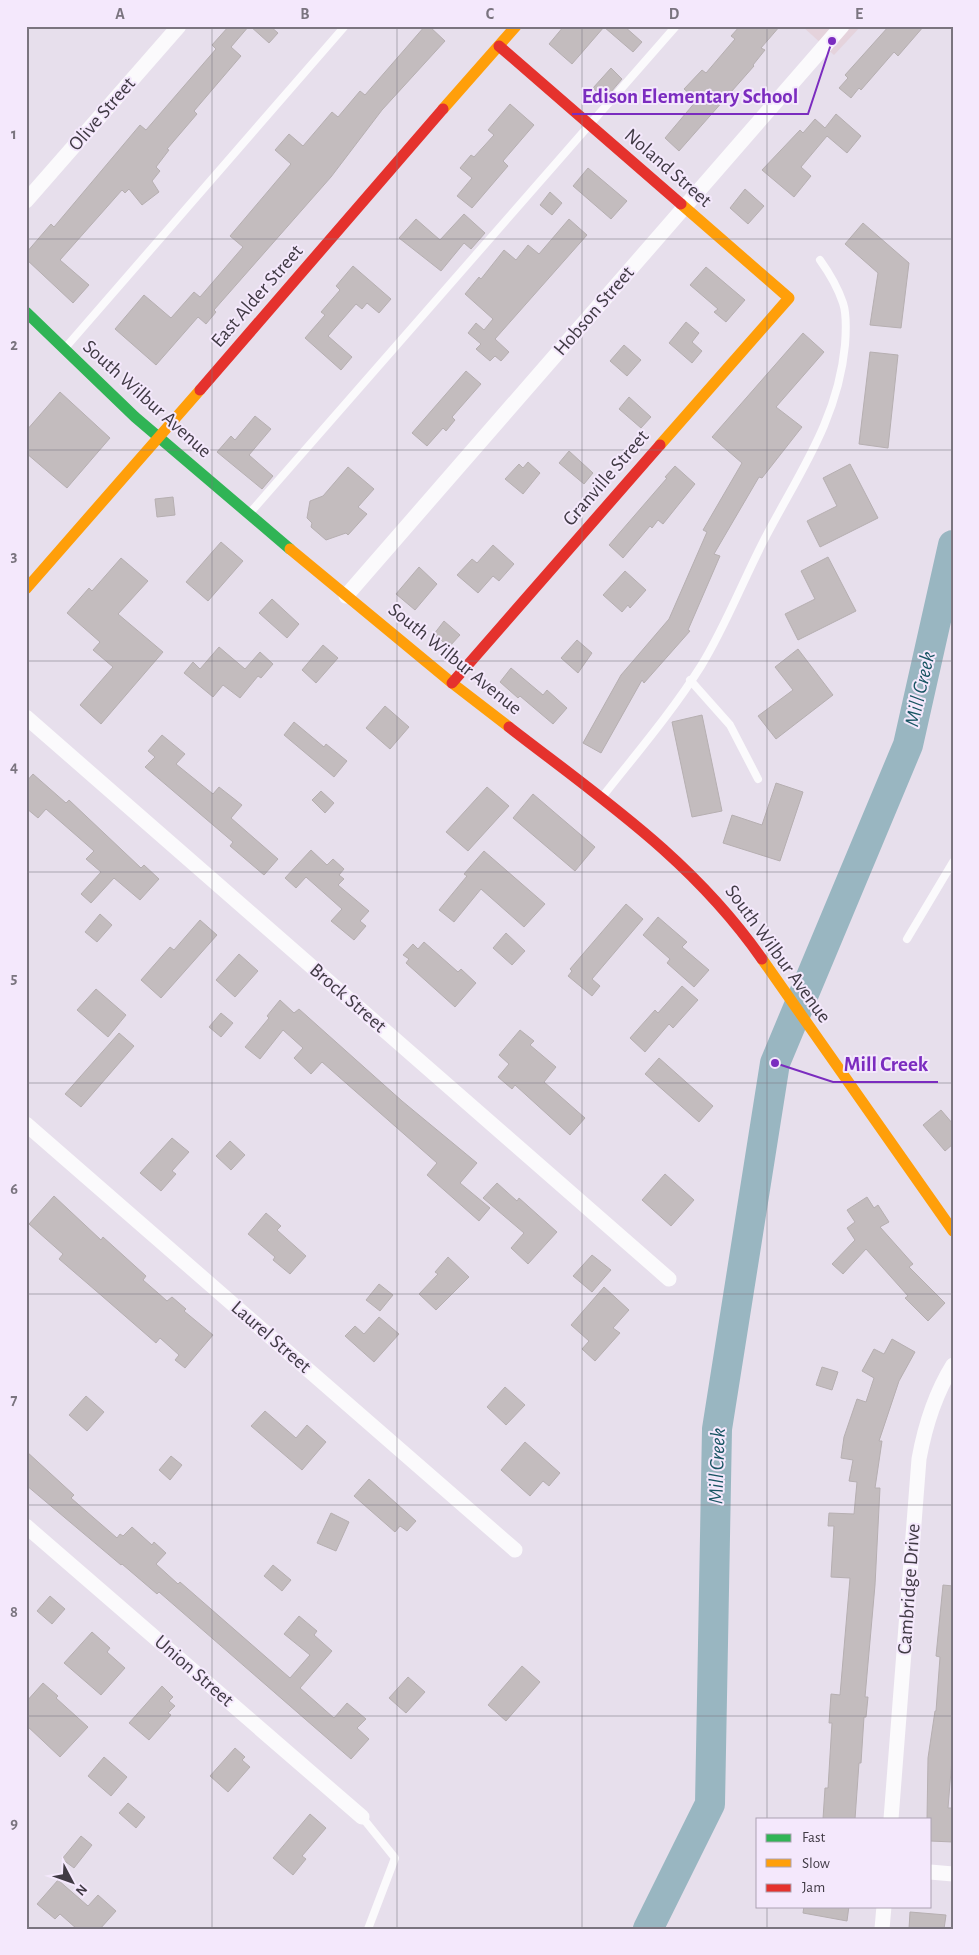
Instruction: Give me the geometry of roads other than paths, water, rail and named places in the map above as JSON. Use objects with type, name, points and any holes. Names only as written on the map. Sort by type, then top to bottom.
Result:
[{"type":"main road","name":"East Alder Street","points":[[26,590],[516,26]]},
{"type":"main road","name":"Noland Street","points":[[499,46],[789,298]]},
{"type":"main road","name":"Granville Street","points":[[452,683],[789,298]]},
{"type":"main road","name":"South Wilbur Avenue","points":[[26,312],[159,438],[452,683],[656,840],[712,894],[739,925],[770,972],[953,1230]]},
{"type":"street","name":"Olive Street","points":[[26,202],[179,26]]},
{"type":"street","name":"Hobson Street","points":[[346,596],[842,26]]},
{"type":"street","name":"Brock Street","points":[[26,717],[669,1279]]},
{"type":"street","name":"Laurel Street","points":[[26,1124],[515,1550]]},
{"type":"street","name":"Cambridge Drive","points":[[891,1818],[919,1459],[923,1434],[934,1403],[953,1365]]},
{"type":"street","name":"Union Street","points":[[26,1526],[362,1817]]},
{"type":"street","points":[[932,1872],[953,1874]]},
{"type":"street","points":[[882,1929],[884,1908]]},
{"type":"lane","points":[[64,349],[345,26]]},
{"type":"lane","points":[[249,514],[676,26]]},
{"type":"lane","points":[[602,798],[690,680],[719,635],[764,540],[812,455],[832,408],[843,369],[846,336],[844,306],[835,282],[820,260]]},
{"type":"lane","points":[[690,680],[730,725],[758,779]]},
{"type":"lane","points":[[908,939],[953,862]]},
{"type":"lane","points":[[362,1817],[395,1858],[368,1929]]},
{"type":"waterway","name":"Mill Creek","points":[[648,1929],[710,1804],[717,1429],[775,1063],[908,745],[953,545]]},
{"type":"place","name":"Edison Elementary School","points":[[832,41]]},
{"type":"place","name":"Mill Creek","points":[[775,1063]]}]
